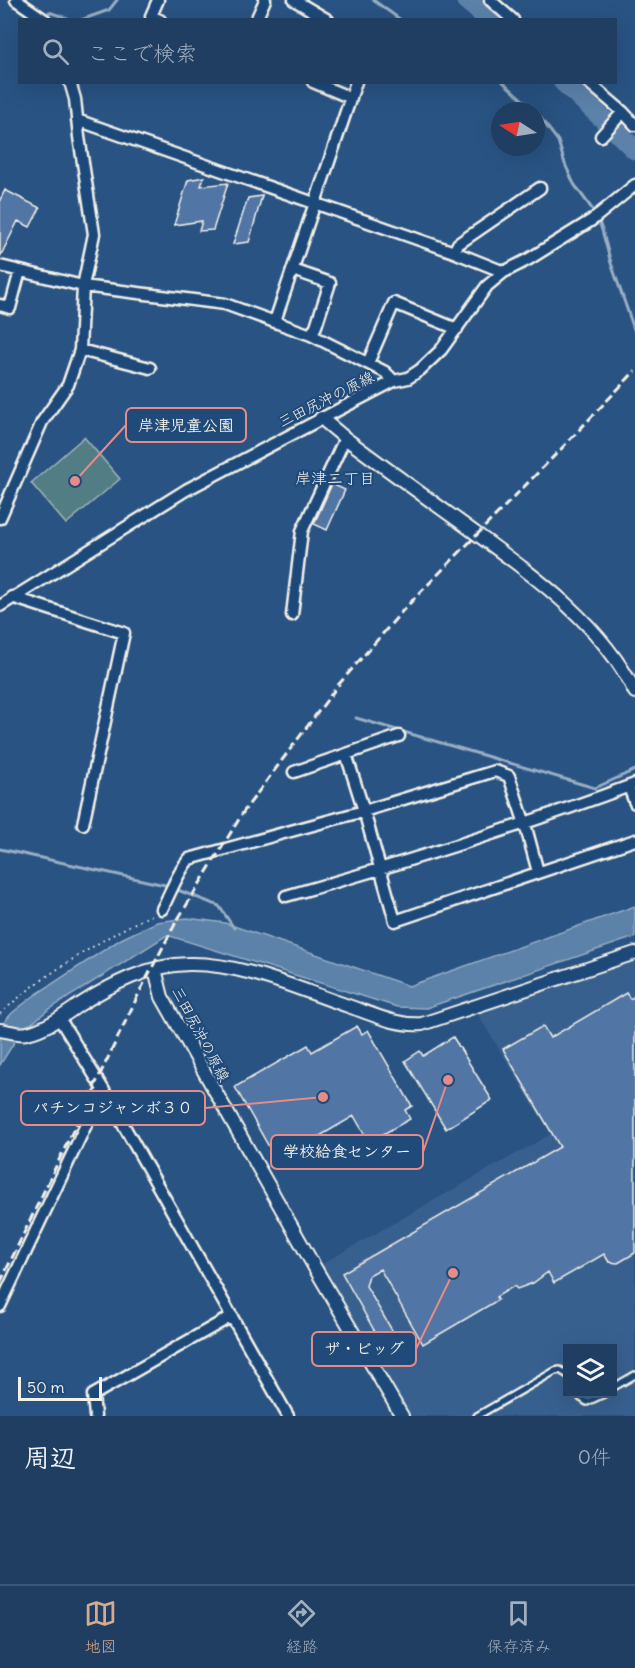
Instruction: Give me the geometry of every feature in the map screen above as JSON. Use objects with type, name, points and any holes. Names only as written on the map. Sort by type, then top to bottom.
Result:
[{"type":"street","points":[[16,0],[42,18]]},
{"type":"street","points":[[156,18],[151,16],[158,0]]},
{"type":"street","points":[[257,18],[265,0]]},
{"type":"street","points":[[294,0],[325,18]]},
{"type":"street","points":[[490,0],[511,18]]},
{"type":"street","points":[[0,518],[42,422],[68,385],[81,350],[83,286],[94,234],[75,99],[71,84]]},
{"type":"street","points":[[317,84],[351,98]]},
{"type":"street","points":[[275,321],[355,84]]},
{"type":"street","points":[[590,84],[621,115],[635,125]]},
{"type":"street","points":[[602,135],[621,115]]},
{"type":"street","points":[[77,120],[454,252],[504,272]]},
{"type":"street","name":"三田尻沖の原線","points":[[0,606],[186,490],[394,381],[408,378],[441,351],[487,286],[504,272],[592,220],[635,185]]},
{"type":"street","points":[[454,252],[458,244],[540,188]]},
{"type":"street","points":[[0,266],[83,286],[225,304],[311,335],[385,372],[394,381]]},
{"type":"street","points":[[293,270],[330,283],[311,335]]},
{"type":"street","points":[[0,305],[10,308],[20,271]]},
{"type":"street","points":[[368,363],[394,303],[457,329]]},
{"type":"street","points":[[81,350],[150,368]]},
{"type":"street","points":[[321,418],[501,552],[575,611],[601,639],[624,670],[635,692]]},
{"type":"street","points":[[292,615],[302,531],[345,438]]},
{"type":"street","points":[[12,597],[124,633],[83,824]]},
{"type":"street","points":[[294,772],[399,736]]},
{"type":"street","points":[[346,754],[395,921],[635,840]]},
{"type":"street","points":[[162,909],[181,867],[189,859],[364,811],[495,771],[509,776],[538,872]]},
{"type":"street","points":[[286,896],[525,824],[632,786],[635,803]]},
{"type":"street","points":[[0,1030],[24,1034],[43,1028],[117,981],[155,969],[186,964],[219,965],[406,1025],[422,1024],[635,953]]},
{"type":"street","name":"三田尻沖の原線","points":[[155,969],[162,997],[309,1258],[402,1416]]},
{"type":"street","points":[[59,1018],[103,1089],[288,1416]]},
{"type":"street","points":[[0,1306],[103,1089]]},
{"type":"street","points":[[94,1416],[93,1395],[232,1316]]},
{"type":"lane","points":[[477,1416],[555,1371],[563,1372]]},
{"type":"lane","points":[[617,1385],[635,1375]]},
{"type":"lane","points":[[581,1398],[587,1402],[596,1398]]},
{"type":"path","points":[[0,1014],[21,994],[47,975],[130,924],[162,909]]},
{"type":"shaded area","points":[[635,906],[635,937],[426,1008],[397,1007],[167,935],[48,1010],[20,1033],[0,1065],[0,1027],[12,1013],[35,995],[121,939],[157,922],[187,918],[225,923],[409,986]]},
{"type":"shaded area","points":[[635,953],[635,1416],[399,1416],[315,1268],[551,1134],[474,1008]]},
{"type":"green space","points":[[84,437],[120,479],[66,524],[31,483]]},
{"type":"building","points":[[204,177],[201,186],[228,183],[213,230],[199,231],[202,221],[174,225],[188,180]]},
{"type":"building","points":[[5,190],[40,208],[30,227],[18,221],[0,257],[0,200]]},
{"type":"building","points":[[262,196],[249,242],[233,244],[248,198]]},
{"type":"building","points":[[332,484],[345,490],[327,530],[314,524]]},
{"type":"building","points":[[626,993],[630,999],[635,996],[635,1253],[618,1263],[609,1262],[604,1254],[554,1283],[548,1272],[533,1283],[517,1289],[514,1286],[496,1297],[498,1300],[423,1344],[380,1269],[369,1275],[366,1286],[407,1356],[393,1364],[342,1273],[560,1147],[503,1049],[543,1026],[550,1038]]},
{"type":"building","points":[[357,1026],[362,1034],[368,1030],[412,1106],[405,1110],[410,1119],[369,1142],[354,1116],[277,1161],[235,1087],[308,1045],[312,1052]]},
{"type":"building","points":[[453,1037],[492,1100],[446,1129],[405,1061],[420,1051],[423,1056]]},
{"type":"waterway","points":[[87,18],[109,10],[117,0]]},
{"type":"waterway","points":[[373,0],[398,18]]},
{"type":"waterway","points":[[466,0],[488,18]]},
{"type":"waterway","points":[[49,12],[66,18]]},
{"type":"waterway","points":[[505,84],[525,102]]},
{"type":"waterway","points":[[565,84],[635,150]]},
{"type":"waterway","points":[[545,124],[558,141],[574,184],[595,213]]},
{"type":"waterway","points":[[598,219],[635,332]]},
{"type":"waterway","points":[[356,718],[595,788],[635,770]]},
{"type":"waterway","points":[[0,849],[165,885],[219,906],[234,928]]},
{"type":"railway","points":[[0,1283],[141,989],[175,924],[244,811],[339,684],[405,608],[635,371]]},
{"type":"place","name":"岸津児童公園","points":[[75,481]]},
{"type":"place","name":"学校給食センター","points":[[448,1080]]},
{"type":"place","name":"パチンコジャンボ３０","points":[[323,1097]]},
{"type":"place","name":"ザ・ビッグ","points":[[453,1273]]},
{"type":"district","name":"岸津二丁目","points":[[335,478]]}]
